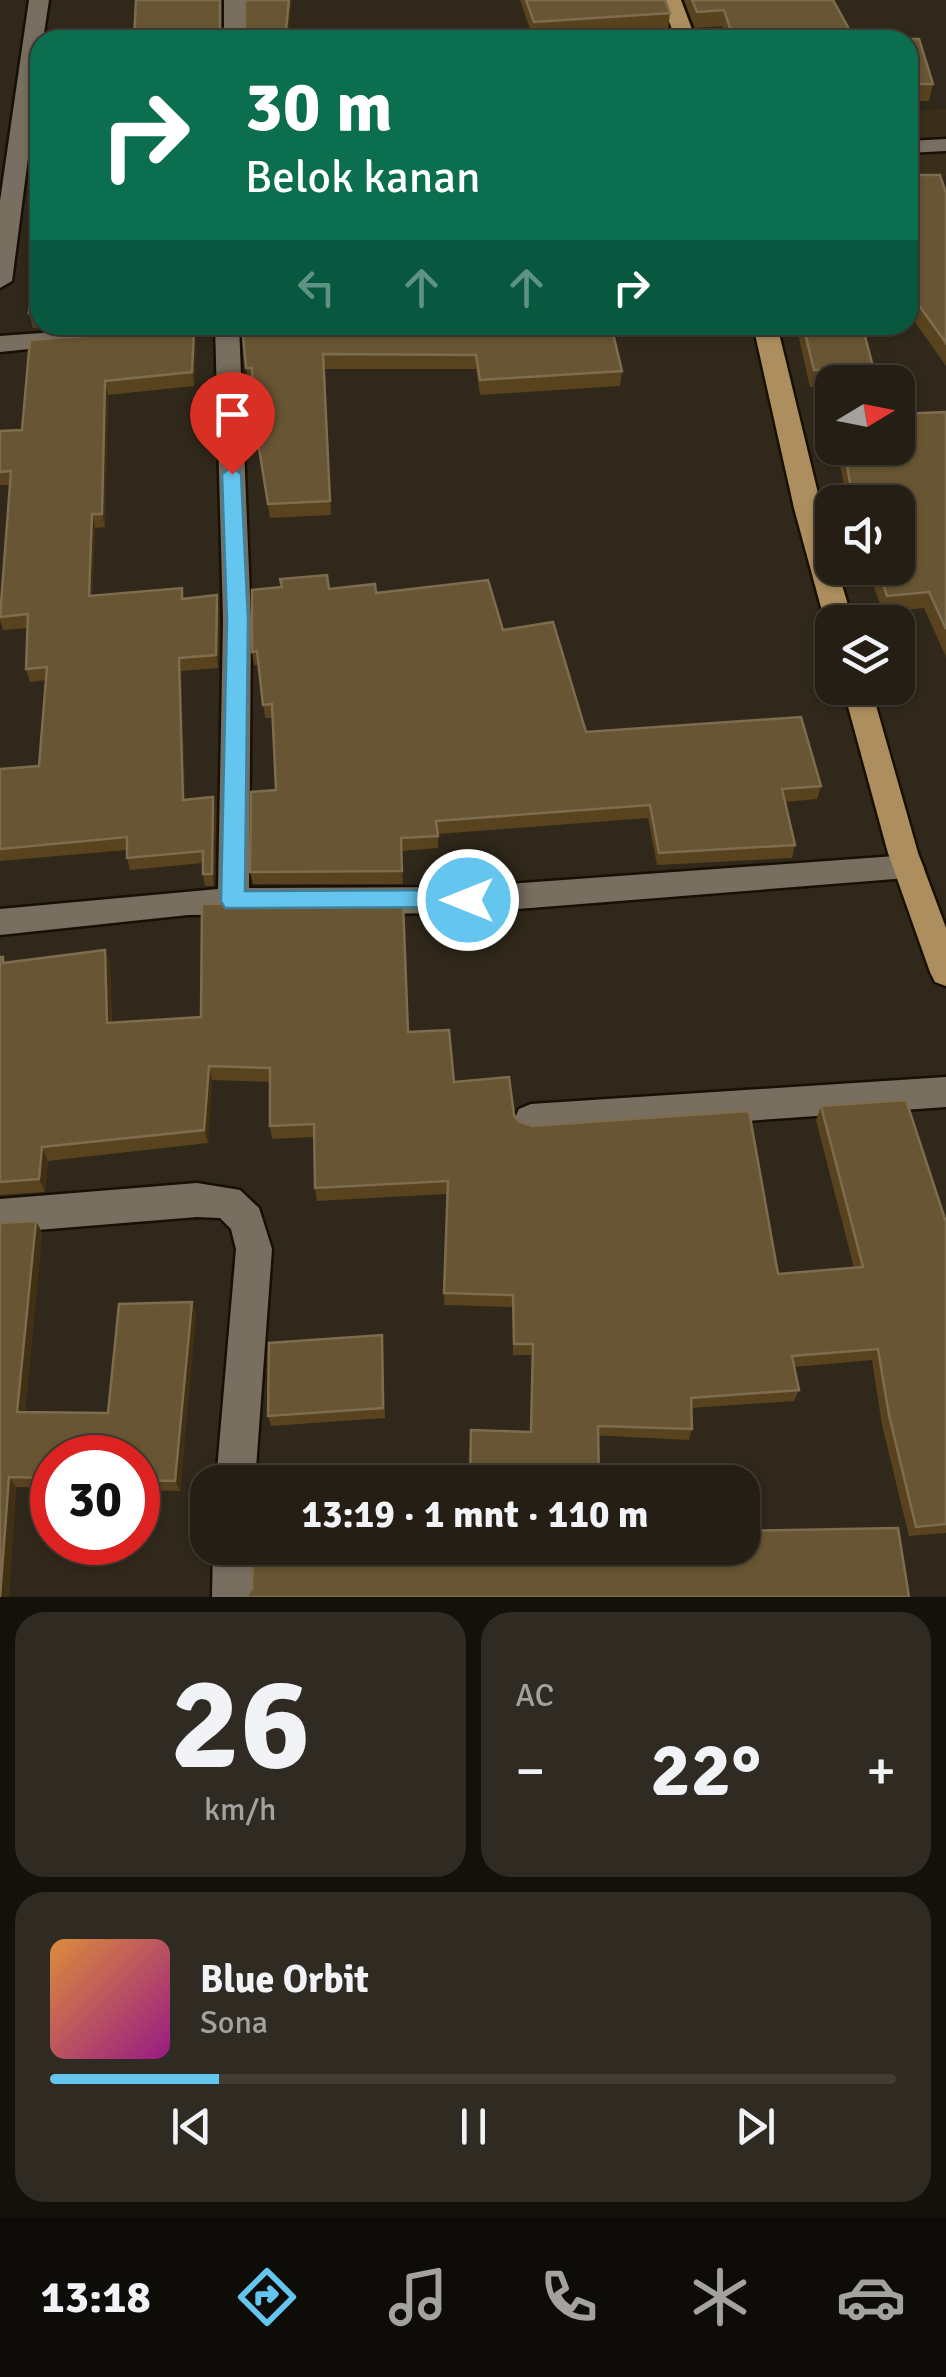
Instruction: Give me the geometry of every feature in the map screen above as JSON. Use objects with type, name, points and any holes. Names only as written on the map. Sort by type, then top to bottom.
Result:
[{"type":"main road","points":[[671,0],[682,30]]},
{"type":"main road","points":[[768,335],[807,508],[834,605]]},
{"type":"main road","points":[[862,705],[909,868],[946,972]]},
{"type":"street","points":[[35,30],[39,0]]},
{"type":"street","points":[[234,0],[234,30]]},
{"type":"street","points":[[0,281],[30,65]]},
{"type":"street","points":[[918,146],[946,144]]},
{"type":"street","points":[[220,335],[237,620],[233,901]]},
{"type":"street","points":[[0,344],[94,337]]},
{"type":"street","points":[[0,922],[233,901],[468,900],[909,868]]},
{"type":"street","points":[[531,1120],[946,1092]]},
{"type":"street","points":[[0,1216],[197,1200],[228,1202],[246,1220],[254,1249],[237,1465]]},
{"type":"street","points":[[232,1565],[232,1597]]},
{"type":"shaded area","points":[[946,109],[946,176],[918,178],[918,110]]},
{"type":"building","points":[[136,0],[220,0],[220,29],[245,29],[245,0],[289,0],[286,30],[134,30]]},
{"type":"building","points":[[526,0],[665,0],[670,13],[534,22]]},
{"type":"building","points":[[692,0],[833,0],[850,30],[731,30],[724,10],[697,12]]},
{"type":"building","points":[[918,39],[919,39],[933,84],[918,84]]},
{"type":"building","points":[[918,175],[940,175],[946,193],[946,343],[918,304]]},
{"type":"building","points":[[194,335],[192,372],[105,381],[102,514],[92,514],[89,596],[182,588],[182,599],[217,595],[216,655],[179,658],[183,800],[213,797],[212,874],[203,874],[203,851],[127,858],[127,837],[0,849],[0,769],[39,766],[47,667],[26,669],[28,614],[0,617],[11,471],[0,472],[0,431],[22,430],[30,340]]},
{"type":"building","points":[[243,335],[613,335],[622,371],[480,380],[476,355],[323,354],[330,501],[268,504],[254,417],[252,368],[246,368]]},
{"type":"building","points":[[805,335],[865,335],[873,365],[815,365],[815,370]]},
{"type":"building","points":[[946,412],[946,629],[929,592],[887,596],[883,585],[915,585],[915,485],[850,485],[847,465],[915,465],[915,413]]},
{"type":"building","points":[[327,575],[329,589],[375,584],[376,593],[488,580],[503,630],[553,622],[586,732],[801,717],[821,786],[782,789],[795,845],[659,853],[650,805],[436,821],[438,836],[401,838],[402,871],[250,872],[251,792],[276,790],[272,704],[263,705],[257,651],[252,652],[252,590],[282,587],[280,579]]},
{"type":"building","points":[[403,902],[408,1032],[449,1030],[454,1082],[509,1077],[518,1121],[532,1126],[749,1111],[778,1274],[863,1267],[821,1106],[906,1100],[946,1222],[946,1524],[916,1527],[889,1415],[878,1349],[792,1356],[799,1390],[691,1398],[692,1429],[598,1426],[599,1465],[470,1465],[471,1430],[531,1432],[533,1344],[514,1344],[513,1295],[444,1293],[448,1181],[315,1188],[314,1124],[270,1126],[270,1068],[209,1066],[204,1130],[42,1147],[39,1179],[0,1182],[0,957],[3,963],[105,950],[107,1023],[201,1017],[202,904]]},
{"type":"building","points":[[36,1221],[17,1412],[108,1413],[119,1304],[192,1302],[175,1481],[160,1481],[160,1435],[30,1435],[30,1477],[9,1477],[0,1597],[0,1223]]},
{"type":"building","points":[[382,1335],[383,1408],[268,1416],[269,1343]]},
{"type":"building","points":[[898,1528],[909,1597],[248,1597],[253,1565],[760,1565],[760,1531]]},
{"type":"route","points":[[232,474],[237,620],[233,901],[468,900]]}]
